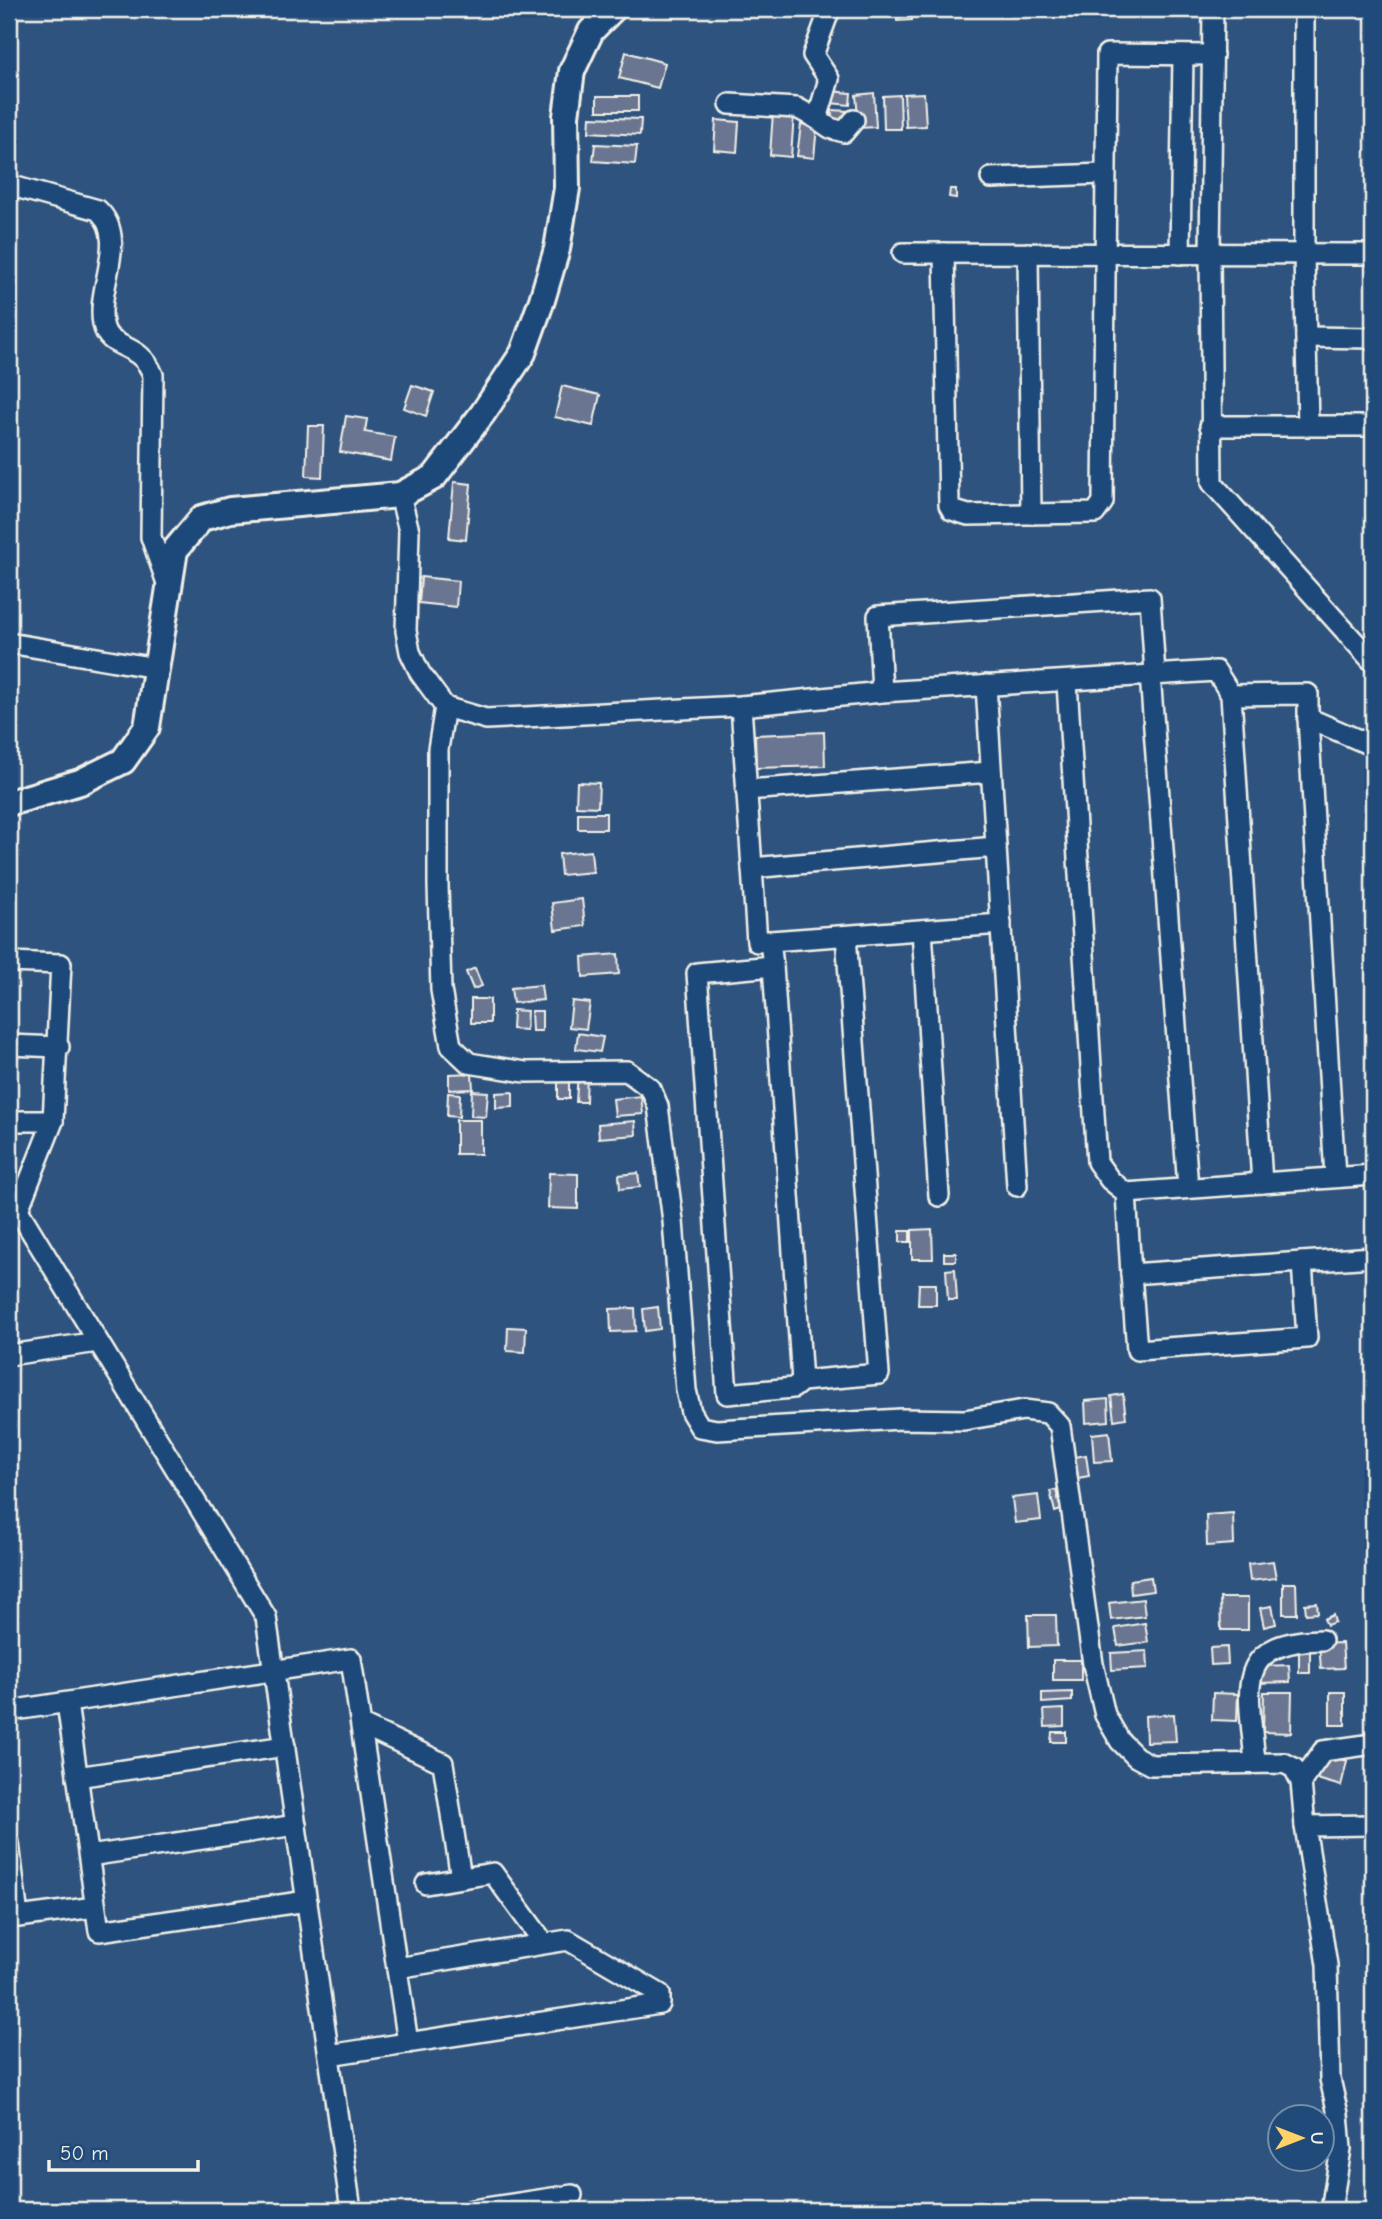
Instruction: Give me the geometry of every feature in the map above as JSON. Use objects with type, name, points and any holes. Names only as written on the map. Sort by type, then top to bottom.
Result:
[{"type":"street","points":[[9,803],[80,782],[123,761],[147,727],[175,550],[202,518],[230,510],[400,495],[434,477],[483,413],[523,353],[557,249],[567,188],[566,116],[572,71],[591,31],[613,9]]},
{"type":"street","points":[[817,119],[829,79],[813,55],[830,9]]},
{"type":"street","points":[[1213,9],[1210,254],[1212,483],[1373,662]]},
{"type":"street","points":[[1304,9],[1304,254],[1308,425]]},
{"type":"street","points":[[944,253],[949,505],[952,510],[968,515],[1089,515],[1098,511],[1103,502],[1107,54],[1213,55]]},
{"type":"street","points":[[1180,254],[1183,55]]},
{"type":"street","points":[[730,104],[797,108],[834,130],[844,132],[854,120]]},
{"type":"street","points":[[991,178],[1104,174]]},
{"type":"street","points":[[9,185],[98,210],[109,220],[112,234],[103,284],[103,327],[109,340],[139,353],[148,361],[153,375],[151,537],[170,593]]},
{"type":"street","points":[[903,253],[1373,254]]},
{"type":"street","points":[[1028,253],[1031,514]]},
{"type":"street","points":[[1306,337],[1373,338]]},
{"type":"street","points":[[1210,426],[1373,426]]},
{"type":"street","points":[[400,495],[409,531],[406,631],[410,652],[420,673],[445,708],[486,719],[741,706],[883,692],[1216,671],[1231,695],[1262,1183]]},
{"type":"street","points":[[883,692],[877,615],[1150,597],[1188,1188]]},
{"type":"street","points":[[9,643],[156,668]]},
{"type":"street","points":[[1067,682],[1097,1162],[1110,1180],[1126,1192],[1373,1175]]},
{"type":"street","points":[[986,685],[1017,1186]]},
{"type":"street","points":[[1231,695],[1308,694],[1335,1177]]},
{"type":"street","points":[[741,706],[757,942],[1000,924]]},
{"type":"street","points":[[445,708],[438,749],[438,885],[441,990],[452,1046],[469,1063],[525,1072],[627,1071],[651,1089],[658,1106],[673,1222],[686,1390],[695,1421],[700,1427],[717,1430],[901,1419],[964,1420],[1024,1410],[1048,1413],[1060,1426],[1093,1664],[1104,1715],[1115,1732],[1136,1757],[1151,1765],[1284,1763],[1294,1768],[1301,1782],[1305,1826],[1327,1965],[1330,2079],[1340,2137],[1331,2210]]},
{"type":"street","points":[[1308,718],[1373,747]]},
{"type":"street","points":[[746,790],[991,772]]},
{"type":"street","points":[[752,868],[996,847]]},
{"type":"street","points":[[922,930],[939,1196]]},
{"type":"street","points":[[773,966],[697,973],[727,1394],[793,1388],[802,1381],[878,1374],[846,936]]},
{"type":"street","points":[[770,941],[802,1381]]},
{"type":"street","points":[[9,962],[61,964],[59,1047],[53,1121],[13,1209],[267,1617],[351,2210]]},
{"type":"street","points":[[9,1045],[59,1047]]},
{"type":"street","points":[[9,1121],[53,1121]]},
{"type":"street","points":[[1126,1192],[1137,1350],[1307,1338],[1302,1262]]},
{"type":"street","points":[[1131,1274],[1373,1257]]},
{"type":"street","points":[[9,1355],[98,1342]]},
{"type":"street","points":[[1255,1763],[1250,1685],[1254,1663],[1275,1648],[1299,1640],[1322,1640]]},
{"type":"street","points":[[9,1711],[351,1659],[408,2043]]},
{"type":"street","points":[[67,1703],[99,1931],[307,1901]]},
{"type":"street","points":[[362,1725],[443,1763],[461,1878]]},
{"type":"street","points":[[1301,1782],[1323,1751],[1373,1744]]},
{"type":"street","points":[[77,1777],[285,1746]]},
{"type":"street","points":[[89,1856],[296,1825]]},
{"type":"street","points":[[1305,1826],[1373,1825]]},
{"type":"street","points":[[9,1843],[18,1917],[95,1907]]},
{"type":"street","points":[[426,1884],[493,1873],[544,1944]]},
{"type":"street","points":[[329,2055],[660,2004],[660,1994],[568,1940],[397,1968]]},
{"type":"street","points":[[472,2210],[572,2195]]},
{"type":"building","points":[[896,9],[911,9],[912,20],[897,21]]},
{"type":"building","points":[[626,52],[665,63],[658,88],[619,78]]},
{"type":"building","points":[[831,91],[851,93],[850,105],[830,103]]},
{"type":"building","points":[[874,93],[876,127],[859,128],[856,95]]},
{"type":"building","points":[[924,93],[926,126],[906,127],[904,94]]},
{"type":"building","points":[[900,95],[901,129],[884,129],[883,96]]},
{"type":"building","points":[[597,96],[638,96],[638,111],[597,111]]},
{"type":"building","points":[[832,110],[848,111],[847,127],[831,126]]},
{"type":"building","points":[[773,112],[794,113],[791,157],[770,155]]},
{"type":"building","points":[[590,117],[641,119],[640,135],[589,132]]},
{"type":"building","points":[[716,120],[739,122],[737,152],[714,150]]},
{"type":"building","points":[[801,124],[817,126],[814,158],[797,156]]},
{"type":"building","points":[[595,144],[637,146],[635,164],[593,161]]},
{"type":"building","points":[[950,189],[956,189],[956,198],[949,197]]},
{"type":"building","points":[[412,385],[434,392],[426,416],[404,408]]},
{"type":"building","points":[[562,386],[600,395],[593,426],[555,417]]},
{"type":"building","points":[[346,416],[367,419],[365,432],[395,437],[391,461],[340,452]]},
{"type":"building","points":[[308,426],[324,426],[322,477],[306,476]]},
{"type":"building","points":[[454,482],[471,484],[466,540],[449,538]]},
{"type":"building","points":[[421,577],[458,581],[456,607],[419,603]]},
{"type":"building","points":[[824,732],[825,766],[756,768],[755,735]]},
{"type":"building","points":[[577,782],[599,783],[598,807],[576,806]]},
{"type":"building","points":[[578,813],[606,813],[606,829],[578,829]]},
{"type":"building","points":[[591,851],[593,872],[561,875],[559,854]]},
{"type":"building","points":[[582,899],[585,926],[555,930],[552,903]]},
{"type":"building","points":[[618,954],[619,974],[583,977],[582,957]]},
{"type":"building","points":[[475,968],[482,986],[473,989],[466,972]]},
{"type":"building","points":[[541,985],[543,1000],[513,1003],[511,988]]},
{"type":"building","points":[[471,999],[490,999],[490,1023],[471,1023]]},
{"type":"building","points":[[572,1001],[590,1003],[586,1029],[569,1027]]},
{"type":"building","points":[[513,1010],[527,1011],[526,1030],[512,1029]]},
{"type":"building","points":[[531,1011],[542,1011],[542,1031],[532,1031]]},
{"type":"building","points":[[578,1033],[603,1037],[600,1052],[576,1049]]},
{"type":"building","points":[[578,1072],[587,1072],[586,1102],[576,1102]]},
{"type":"building","points":[[472,1073],[473,1089],[449,1090],[449,1074]]},
{"type":"building","points":[[558,1073],[569,1073],[569,1099],[558,1099]]},
{"type":"building","points":[[472,1091],[488,1092],[486,1117],[471,1116]]},
{"type":"building","points":[[513,1092],[513,1107],[496,1108],[496,1093]]},
{"type":"building","points":[[448,1093],[460,1094],[459,1117],[447,1116]]},
{"type":"building","points":[[641,1096],[643,1114],[615,1116],[613,1099]]},
{"type":"building","points":[[456,1120],[481,1120],[481,1154],[456,1154]]},
{"type":"building","points":[[635,1121],[636,1135],[599,1138],[598,1124]]},
{"type":"building","points":[[549,1173],[578,1174],[578,1209],[548,1208]]},
{"type":"building","points":[[638,1173],[640,1187],[620,1189],[619,1175]]},
{"type":"building","points":[[932,1229],[933,1259],[912,1259],[912,1230]]},
{"type":"building","points":[[900,1231],[910,1231],[910,1242],[900,1242]]},
{"type":"building","points":[[944,1253],[956,1253],[956,1261],[944,1261]]},
{"type":"building","points":[[955,1269],[957,1300],[948,1300],[946,1270]]},
{"type":"building","points":[[919,1284],[936,1284],[936,1305],[918,1305]]},
{"type":"building","points":[[658,1307],[660,1329],[645,1331],[643,1309]]},
{"type":"building","points":[[635,1308],[636,1331],[611,1332],[610,1309]]},
{"type":"building","points":[[508,1327],[526,1328],[525,1352],[507,1351]]},
{"type":"building","points":[[1123,1394],[1126,1418],[1114,1420],[1111,1396]]},
{"type":"building","points":[[1108,1399],[1109,1421],[1086,1423],[1085,1401]]},
{"type":"building","points":[[1109,1432],[1112,1461],[1094,1462],[1092,1434]]},
{"type":"building","points":[[1086,1455],[1089,1476],[1078,1478],[1075,1457]]},
{"type":"building","points":[[1056,1490],[1061,1510],[1055,1512],[1050,1491]]},
{"type":"building","points":[[1038,1495],[1041,1520],[1015,1523],[1012,1498]]},
{"type":"building","points":[[1233,1513],[1234,1544],[1207,1546],[1206,1515]]},
{"type":"building","points":[[1273,1561],[1276,1578],[1250,1581],[1248,1564]]},
{"type":"building","points":[[1151,1577],[1153,1591],[1131,1594],[1130,1580]]},
{"type":"building","points":[[1283,1583],[1296,1583],[1297,1614],[1283,1614]]},
{"type":"building","points":[[1220,1598],[1248,1598],[1248,1630],[1221,1630]]},
{"type":"building","points":[[1143,1599],[1145,1616],[1111,1620],[1109,1603]]},
{"type":"building","points":[[1317,1603],[1318,1613],[1306,1614],[1305,1604]]},
{"type":"building","points":[[1272,1606],[1276,1624],[1264,1627],[1260,1608]]},
{"type":"building","points":[[1028,1615],[1056,1615],[1057,1646],[1029,1647]]},
{"type":"building","points":[[1333,1615],[1335,1622],[1327,1625],[1324,1619]]},
{"type":"building","points":[[1145,1623],[1148,1642],[1118,1646],[1115,1628]]},
{"type":"building","points":[[1342,1643],[1344,1668],[1321,1669],[1319,1644]]},
{"type":"building","points":[[1299,1645],[1310,1645],[1310,1673],[1299,1673]]},
{"type":"building","points":[[1227,1647],[1228,1664],[1211,1665],[1210,1648]]},
{"type":"building","points":[[1147,1651],[1148,1668],[1112,1670],[1111,1653]]},
{"type":"building","points":[[1053,1660],[1081,1660],[1081,1680],[1053,1680]]},
{"type":"building","points":[[1289,1665],[1290,1682],[1260,1683],[1260,1666]]},
{"type":"building","points":[[1072,1692],[1072,1701],[1042,1703],[1042,1693]]},
{"type":"building","points":[[1264,1692],[1292,1692],[1291,1733],[1263,1732]]},
{"type":"building","points":[[1330,1692],[1345,1692],[1345,1725],[1330,1725]]},
{"type":"building","points":[[1213,1693],[1238,1694],[1237,1721],[1212,1720]]},
{"type":"building","points":[[1064,1709],[1064,1726],[1045,1727],[1044,1710]]},
{"type":"building","points":[[1174,1714],[1176,1741],[1146,1742],[1145,1716]]},
{"type":"building","points":[[1052,1732],[1066,1732],[1066,1742],[1051,1742]]},
{"type":"building","points":[[1324,1755],[1347,1761],[1341,1786],[1317,1779]]},
{"type":"building","points":[[1371,2064],[1373,2089],[1369,2089]]}]
